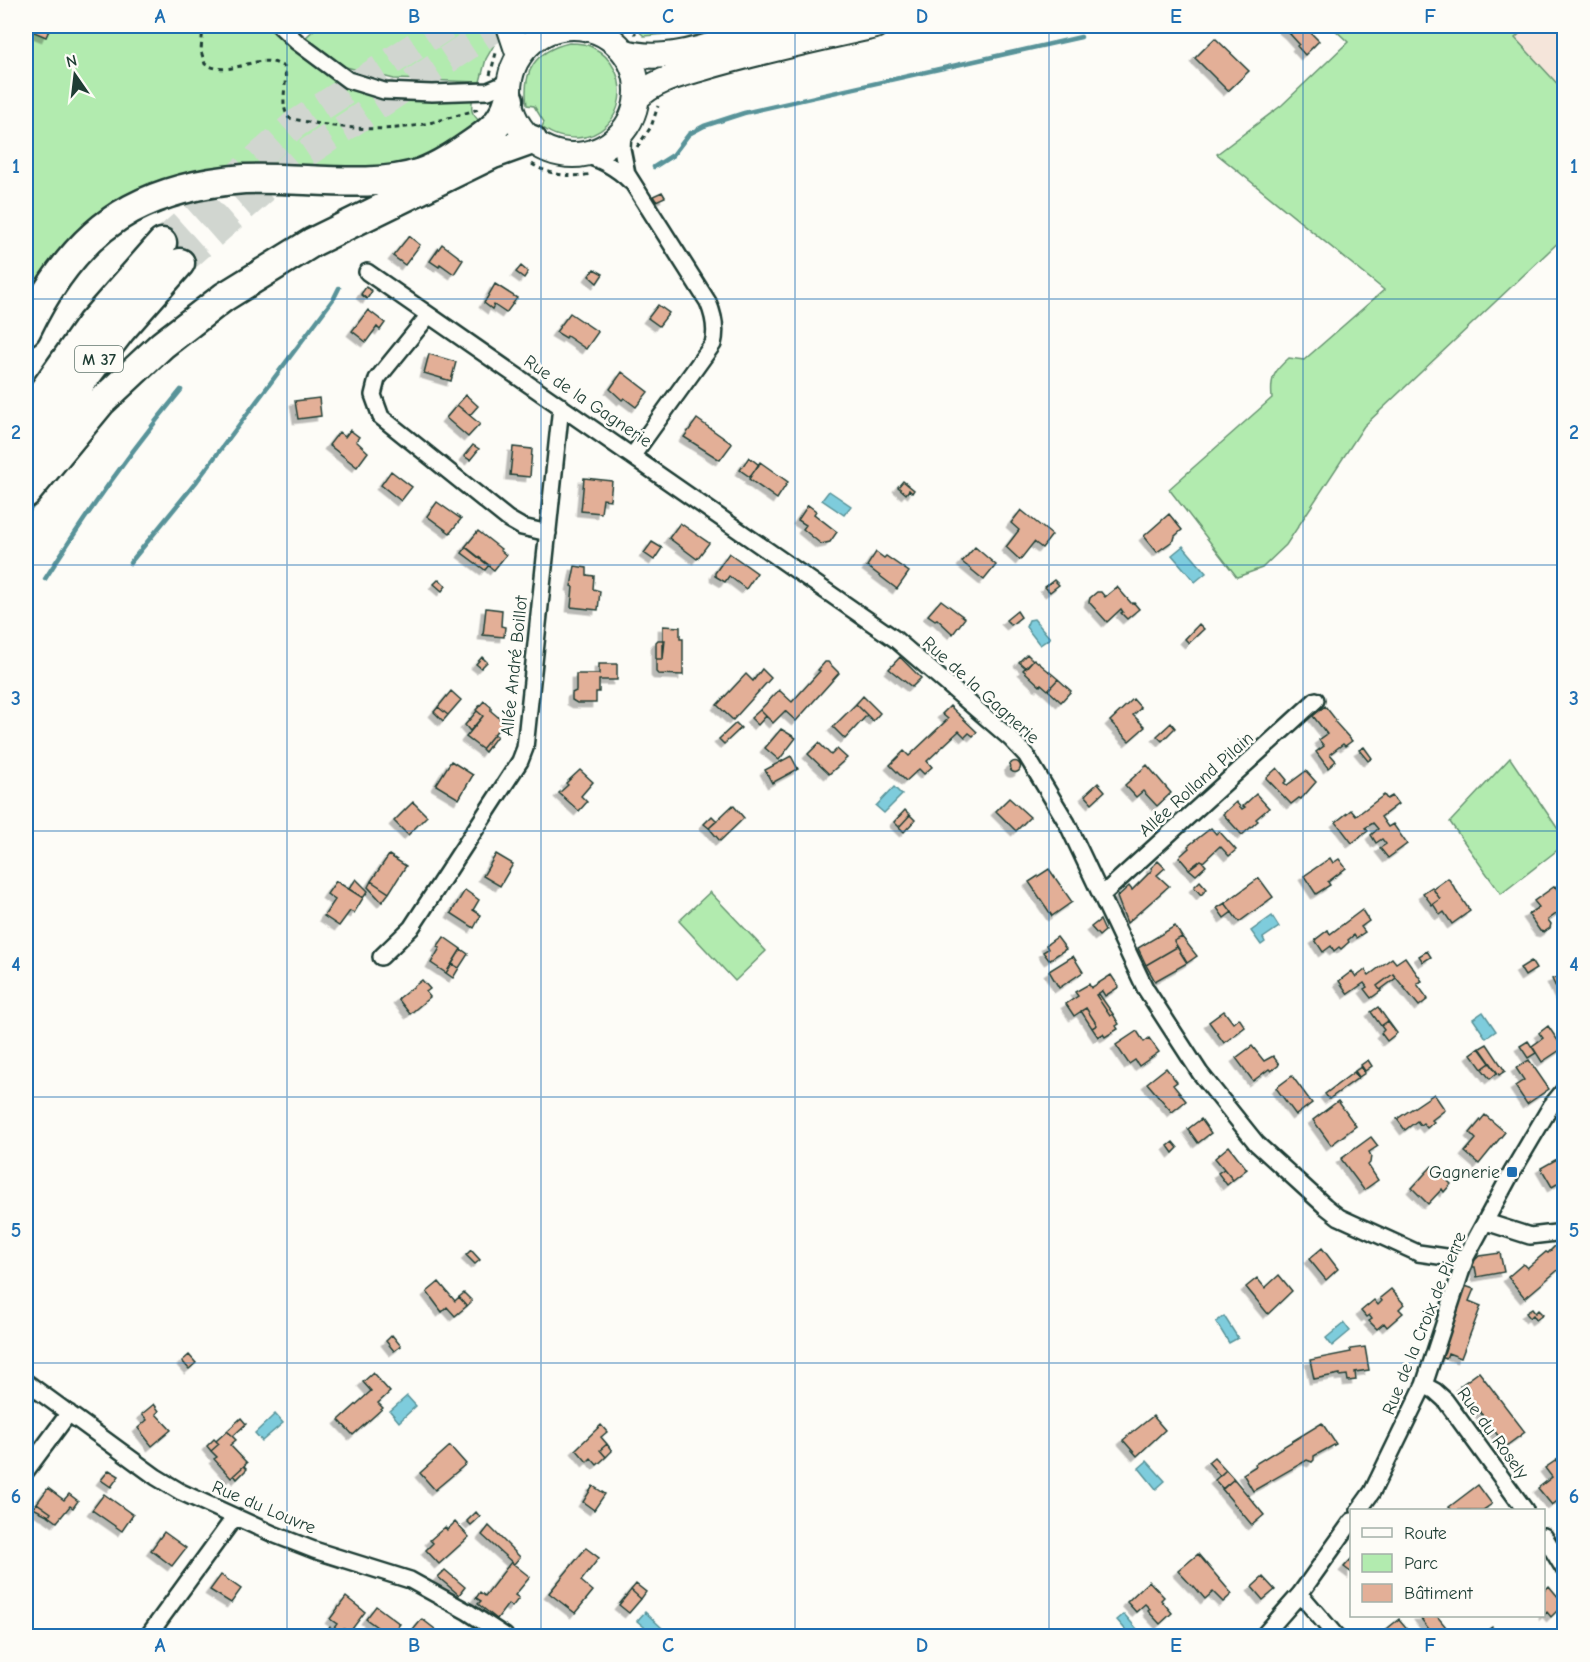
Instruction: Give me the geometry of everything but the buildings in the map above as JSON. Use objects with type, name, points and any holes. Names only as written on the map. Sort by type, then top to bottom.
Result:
[{"type":"highway","points":[[26,331],[69,261],[104,226],[130,210],[171,194],[222,181],[381,180],[419,174],[452,158],[496,126],[506,112],[498,91]]},
{"type":"highway","points":[[26,493],[101,402],[162,345],[224,297],[313,242],[493,154],[530,151]]},
{"type":"highway","name":"M 37","points":[[26,416],[91,324],[171,253],[121,330],[82,381],[26,463]]},
{"type":"main road","points":[[509,26],[509,52],[498,91],[516,120],[530,151],[579,154],[604,147],[623,130],[632,115],[648,99]]},
{"type":"main road","points":[[509,52],[568,27],[596,32],[614,39],[634,55],[659,55],[713,44],[773,26]]},
{"type":"main road","points":[[648,99],[644,91],[659,82],[727,60],[875,26]]},
{"type":"main road","points":[[614,39],[633,68],[637,88],[648,99]]},
{"type":"street","points":[[280,26],[311,53],[348,80],[384,91],[432,93],[488,91],[500,86],[498,91]]},
{"type":"street","points":[[623,130],[622,149],[627,174],[708,302],[713,314],[716,335],[713,344],[633,455]]},
{"type":"street","points":[[579,154],[600,160],[631,182]]},
{"type":"street","name":"Rue de la Gagnerie","points":[[367,272],[895,639],[1011,739],[1026,755],[1067,823],[1145,988],[1200,1073],[1257,1144],[1339,1217],[1418,1253],[1453,1258],[1466,1257]]},
{"type":"street","points":[[429,315],[378,379],[373,395],[381,417],[508,519],[522,527],[548,533]]},
{"type":"street","name":"Allée André Boillot","points":[[381,957],[411,927],[522,754],[527,733],[561,406]]},
{"type":"street","name":"Allée Rolland Pilain","points":[[1102,895],[1316,700]]},
{"type":"street","name":"Rue de la Croix de Pierre","points":[[1360,1509],[1372,1492],[1424,1385],[1466,1257],[1496,1199],[1551,1106],[1564,1090]]},
{"type":"street","points":[[1486,1222],[1530,1236],[1564,1232]]},
{"type":"street","name":"Rue du Louvre","points":[[26,1382],[156,1477],[181,1492],[234,1518],[314,1550],[410,1580],[452,1602],[505,1636]]},
{"type":"street","name":"Rue du Rosely","points":[[1424,1385],[1445,1400],[1524,1509]]},
{"type":"street","points":[[26,1471],[69,1413]]},
{"type":"street","points":[[148,1636],[234,1518]]},
{"type":"street","points":[[1263,1636],[1300,1594],[1350,1524]]},
{"type":"street","points":[[1545,1538],[1564,1569]]},
{"type":"street","points":[[1300,1594],[1336,1636]]},
{"type":"path","points":[[203,26],[201,51],[206,64],[215,69],[265,59],[274,61],[284,67],[287,77],[284,111],[289,118],[340,127],[403,128],[433,123],[498,91],[490,69],[509,52]]},
{"type":"path","points":[[633,153],[651,128],[648,99]]},
{"type":"path","points":[[530,151],[537,168],[564,175],[581,176],[596,173]]},
{"type":"shaded area","points":[[1528,26],[1564,26],[1564,91],[1515,38]]},
{"type":"green space","points":[[26,26],[269,26],[328,75],[362,91],[473,96],[472,112],[482,124],[416,162],[387,169],[173,178],[26,310]]},
{"type":"green space","points":[[318,26],[491,26],[498,38],[486,59],[480,82],[394,79],[342,66],[303,40]]},
{"type":"green space","points":[[633,26],[729,26],[689,35],[676,33],[644,36]]},
{"type":"green space","points":[[1331,26],[1528,26],[1515,38],[1564,91],[1564,237],[1364,426],[1286,545],[1262,568],[1237,577],[1169,489],[1272,398],[1273,380],[1277,371],[1289,358],[1304,360],[1384,290],[1217,154],[1282,105],[1348,42]]},
{"type":"green space","points":[[569,43],[589,46],[606,57],[615,70],[619,84],[619,99],[615,113],[606,125],[594,134],[577,138],[550,133],[542,127],[544,122],[534,106],[527,105],[527,82],[533,64],[547,51]]},
{"type":"green space","points":[[1510,758],[1564,838],[1564,845],[1501,894],[1450,822]]},
{"type":"green space","points":[[710,892],[766,951],[735,981],[679,921]]},
{"type":"water","points":[[829,491],[851,506],[844,515],[822,500]]},
{"type":"water","points":[[1183,546],[1206,573],[1195,582],[1172,555]]},
{"type":"water","points":[[1034,619],[1050,638],[1040,645],[1026,627],[1029,620]]},
{"type":"water","points":[[894,787],[902,795],[884,813],[876,806]]},
{"type":"water","points":[[1272,916],[1279,927],[1263,938],[1265,942],[1261,945],[1251,931]]},
{"type":"water","points":[[1483,1012],[1496,1031],[1486,1038],[1473,1019]]},
{"type":"water","points":[[1224,1316],[1238,1338],[1229,1343],[1216,1322]]},
{"type":"water","points":[[1344,1323],[1350,1331],[1332,1346],[1326,1338]]},
{"type":"water","points":[[407,1396],[416,1406],[399,1422],[390,1411]]},
{"type":"water","points":[[275,1414],[283,1423],[262,1441],[255,1433]]},
{"type":"water","points":[[1147,1461],[1165,1481],[1156,1489],[1139,1468]]},
{"type":"water","points":[[645,1612],[662,1628],[655,1636],[637,1621]]},
{"type":"water","points":[[1124,1614],[1141,1636],[1131,1636],[1117,1620]]},
{"type":"waterway","points":[[654,167],[673,155],[689,134],[704,126],[744,113],[1081,37]]},
{"type":"waterway","points":[[130,563],[197,481],[334,298],[339,288]]},
{"type":"waterway","points":[[45,579],[110,482],[181,390]]},
{"type":"waterway","points":[[26,515],[37,500]]},
{"type":"tunnel","points":[[162,243],[295,124],[446,26]]},
{"type":"tunnel","points":[[180,263],[302,156],[498,26]]},
{"type":"place","name":"Gagnerie","points":[[1512,1172]]}]
